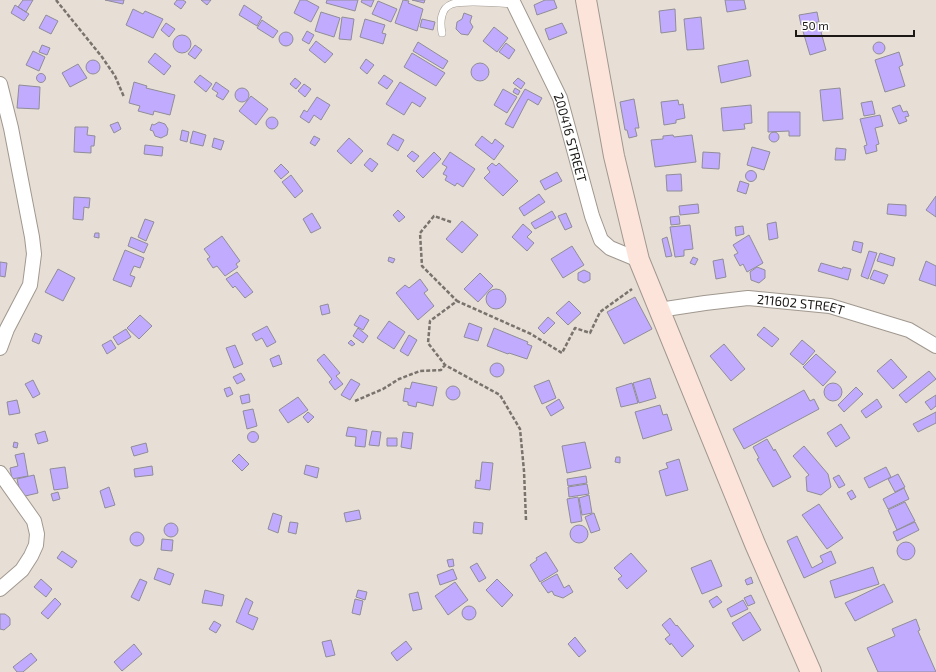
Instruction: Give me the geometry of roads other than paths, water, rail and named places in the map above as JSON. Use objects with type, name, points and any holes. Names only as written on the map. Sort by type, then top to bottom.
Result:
[{"type":"street","points":[[586,0],[614,156],[639,260],[755,544],[811,672]]},
{"type":"street","name":"200416 STREET","points":[[513,2],[560,98],[592,216],[601,240],[610,248],[639,260]]},
{"type":"street","points":[[0,84],[11,128],[34,254],[30,285],[7,329],[0,348]]},
{"type":"street","name":"211602 STREET","points":[[659,310],[748,298],[830,306],[908,330],[936,346]]},
{"type":"street","points":[[0,473],[34,521],[36,534],[36,545],[22,570],[0,589]]},
{"type":"lane","points":[[442,33],[440,23],[443,12],[451,4],[463,2],[513,2]]}]
